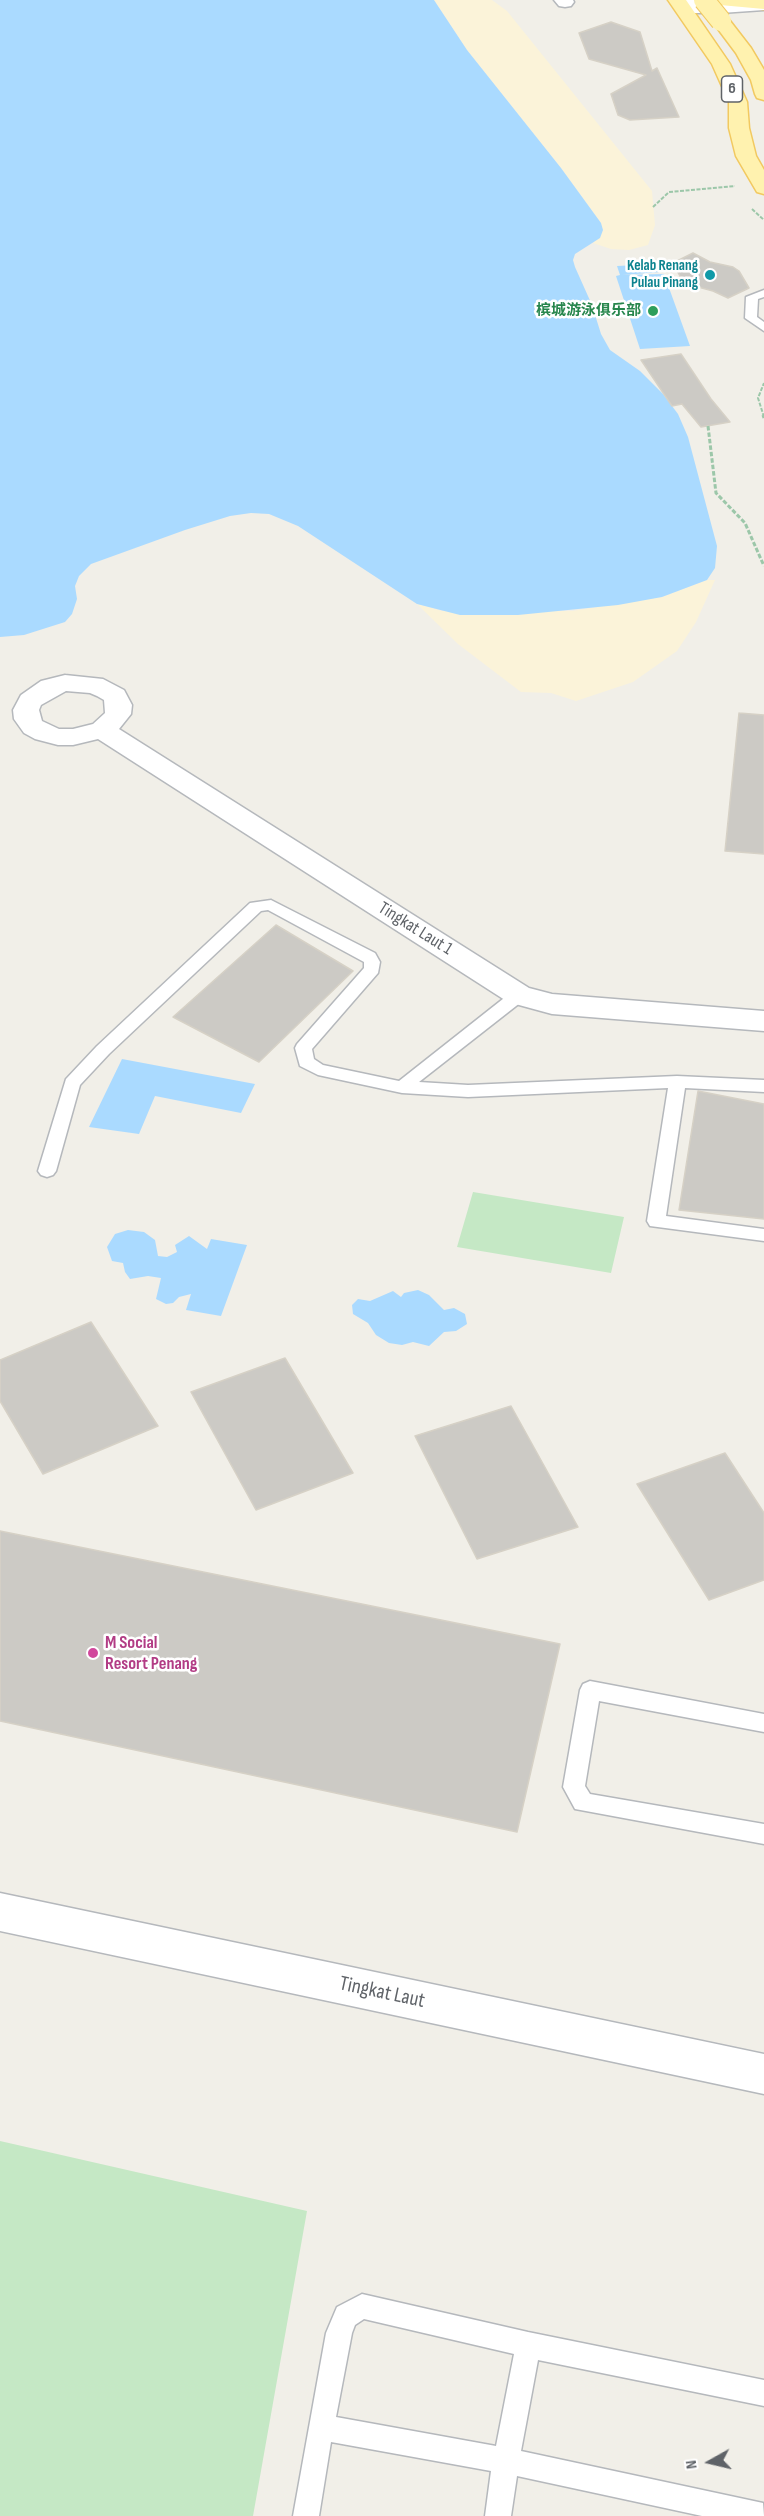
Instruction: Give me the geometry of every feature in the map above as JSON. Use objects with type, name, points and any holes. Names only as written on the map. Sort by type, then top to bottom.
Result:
[{"type":"main road","name":"6","points":[[677,0],[721,64],[738,102],[739,128],[746,156],[764,188]]},
{"type":"main road","name":"6","points":[[696,3],[722,14],[753,65],[764,94]]},
{"type":"main road","points":[[722,14],[737,14],[761,5]]},
{"type":"street","name":"Tingkat Laut 1","points":[[102,730],[519,995],[552,1004],[764,1021]]},
{"type":"street","name":"Tingkat Laut","points":[[0,1912],[764,2074]]},
{"type":"lane","points":[[764,293],[752,297],[751,318],[764,327]]},
{"type":"lane","points":[[47,1171],[72,1083],[103,1050],[256,907],[271,905],[369,957],[372,963],[372,969],[303,1048],[306,1062],[318,1068],[353,1078],[402,1087],[468,1091],[677,1082],[764,1086]]},
{"type":"lane","points":[[402,1087],[519,995]]},
{"type":"lane","points":[[677,1082],[656,1221],[764,1235]]},
{"type":"lane","points":[[764,1723],[590,1690],[574,1787],[583,1802],[764,1834]]},
{"type":"lane","points":[[306,2516],[339,2333],[346,2316],[362,2306],[528,2345],[764,2393]]},
{"type":"lane","points":[[498,2516],[528,2345]]},
{"type":"lane","points":[[321,2427],[506,2461],[763,2516]]},
{"type":"path","points":[[653,207],[669,192],[735,186]]},
{"type":"path","points":[[764,383],[758,398],[764,418]]},
{"type":"path","points":[[708,426],[716,493],[745,523],[764,566]]},
{"type":"green space","points":[[473,1192],[624,1217],[611,1273],[457,1247]]},
{"type":"green space","points":[[0,2141],[307,2211],[253,2516],[0,2516]]},
{"type":"sand","points":[[434,0],[492,0],[507,11],[652,191],[655,225],[648,245],[629,250],[611,249],[593,243],[600,237],[601,223],[561,168],[467,50]]},
{"type":"sand","points":[[707,580],[715,580],[696,622],[677,651],[633,682],[576,701],[551,693],[521,692],[458,644],[417,604],[442,611],[572,611],[662,597]]},
{"type":"water","points":[[0,0],[434,0],[467,50],[561,168],[601,223],[603,230],[600,238],[575,254],[573,260],[575,267],[592,305],[601,334],[610,350],[640,371],[663,394],[678,414],[688,437],[717,546],[715,568],[707,580],[662,597],[618,605],[518,615],[460,615],[417,604],[298,526],[269,514],[251,513],[230,516],[185,530],[91,564],[79,576],[75,586],[77,599],[72,614],[65,622],[24,635],[0,637]]},
{"type":"water","name":"槟城游泳俱乐部","points":[[658,264],[661,272],[623,275],[664,274],[690,346],[640,349],[616,276],[620,275],[617,266]]},
{"type":"water","points":[[122,1059],[255,1084],[241,1113],[155,1096],[139,1134],[89,1127]]},
{"type":"water","points":[[128,1230],[144,1232],[155,1240],[158,1256],[167,1257],[177,1252],[175,1245],[189,1236],[207,1249],[211,1239],[247,1245],[221,1316],[186,1310],[191,1294],[166,1304],[156,1299],[161,1278],[148,1276],[130,1279],[123,1263],[112,1261],[107,1247],[115,1234]]},
{"type":"water","points":[[418,1290],[429,1295],[444,1310],[454,1308],[465,1314],[467,1324],[456,1331],[444,1332],[429,1346],[413,1342],[402,1345],[389,1343],[376,1335],[368,1323],[353,1314],[352,1305],[358,1299],[370,1301],[393,1291],[401,1297],[404,1293]]},
{"type":"building","points":[[611,22],[640,32],[652,71],[657,68],[679,117],[630,120],[618,115],[611,94],[646,75],[589,59],[579,33]]},
{"type":"building","name":"Kelab Renang Pulau Pinang","points":[[693,253],[710,262],[733,267],[739,271],[749,288],[728,298],[687,284],[682,280],[673,263]]},
{"type":"building","points":[[681,354],[711,399],[730,422],[701,427],[682,404],[672,406],[641,360]]},
{"type":"building","points":[[739,713],[764,715],[764,854],[725,851]]},
{"type":"building","points":[[276,925],[353,971],[259,1062],[173,1017]]},
{"type":"building","points":[[698,1091],[764,1104],[764,1219],[679,1210]]},
{"type":"building","points":[[91,1322],[158,1426],[43,1474],[0,1401],[0,1360]]},
{"type":"building","points":[[285,1358],[353,1473],[256,1510],[191,1392]]},
{"type":"building","points":[[511,1406],[578,1527],[477,1559],[415,1436]]},
{"type":"building","points":[[725,1453],[764,1513],[764,1580],[709,1600],[637,1484]]},
{"type":"building","points":[[0,1531],[560,1644],[517,1832],[0,1721]]},
{"type":"place","name":"Kelab Renang Pulau Pinang","points":[[710,275]]},
{"type":"place","name":"槟城游泳俱乐部","points":[[653,311]]},
{"type":"place","name":"M Social Resort Penang","points":[[93,1653]]}]
